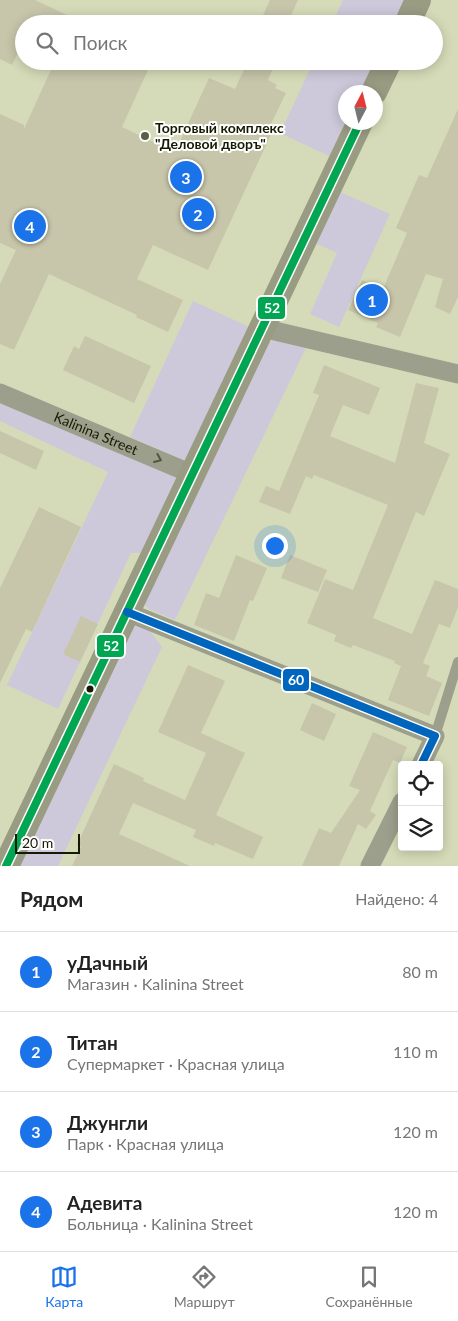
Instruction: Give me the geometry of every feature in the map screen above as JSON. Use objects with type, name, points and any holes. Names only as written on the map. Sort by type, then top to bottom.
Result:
[{"type":"street","points":[[410,15],[418,0]]},
{"type":"street","points":[[377,85],[385,70]]},
{"type":"street","points":[[6,866],[356,130]]},
{"type":"street","points":[[262,328],[458,374]]},
{"type":"street","name":"Kalinina Street","points":[[0,393],[192,474]]},
{"type":"street","points":[[127,612],[435,736],[423,761]]},
{"type":"street","points":[[370,866],[400,806]]},
{"type":"lane","points":[[435,736],[458,662]]},
{"type":"shaded area","points":[[343,0],[408,0],[400,15],[336,15]]},
{"type":"shaded area","points":[[310,70],[375,70],[367,85],[338,85],[338,130],[343,130],[333,158],[280,133]]},
{"type":"shaded area","points":[[338,191],[390,214],[339,327],[310,314],[337,253],[315,243]]},
{"type":"shaded area","points":[[193,301],[254,329],[192,457],[183,460],[130,437]]},
{"type":"shaded area","points":[[273,340],[306,348],[175,620],[149,609],[141,602],[264,345]]},
{"type":"shaded area","points":[[0,400],[183,476],[146,553],[131,553],[58,709],[7,685],[108,472],[0,421]]},
{"type":"shaded area","points":[[132,622],[148,628],[162,647],[58,866],[16,866]]},
{"type":"building","points":[[0,0],[35,0],[67,15],[15,15],[15,59],[12,65],[0,59]]},
{"type":"building","points":[[270,0],[298,0],[291,15],[263,15]]},
{"type":"building","points":[[51,70],[148,70],[122,127],[175,152],[209,78],[235,89],[244,70],[272,70],[268,80],[277,85],[275,88],[286,93],[269,128],[273,130],[208,270],[153,245],[137,279],[183,300],[168,332],[136,317],[137,315],[49,274],[14,350],[0,344],[0,284],[16,250],[0,243],[0,114],[24,125],[24,129]]},
{"type":"building","points":[[458,109],[458,297],[450,314],[435,307],[443,279],[426,274],[400,337],[376,327],[378,323],[348,310],[362,280],[383,289],[407,233],[396,228],[419,175],[427,178]]},
{"type":"building","points":[[85,336],[151,366],[134,403],[63,370],[74,346],[79,349]]},
{"type":"building","points":[[324,365],[380,388],[369,415],[343,405],[330,436],[395,463],[416,383],[439,388],[424,443],[450,454],[424,516],[416,512],[373,618],[412,634],[435,580],[458,589],[458,607],[450,628],[439,624],[423,663],[430,666],[426,676],[442,683],[429,716],[388,700],[401,666],[394,663],[395,661],[353,645],[351,648],[334,641],[336,635],[307,623],[325,579],[353,590],[388,505],[314,475],[312,479],[306,476],[290,514],[259,502],[266,486],[279,491],[319,395],[313,393]]},
{"type":"building","points":[[0,431],[44,451],[36,470],[0,453]]},
{"type":"building","points":[[39,507],[81,527],[32,632],[26,629],[0,683],[0,588]]},
{"type":"building","points":[[236,555],[267,568],[253,601],[250,600],[234,641],[194,625],[206,593],[219,598]]},
{"type":"building","points":[[290,555],[327,570],[318,592],[281,578]]},
{"type":"building","points":[[81,616],[98,624],[80,662],[63,654]]},
{"type":"building","points":[[188,665],[225,681],[201,733],[245,753],[216,815],[263,837],[253,859],[215,843],[214,846],[193,837],[196,830],[133,803],[119,834],[190,866],[72,866],[81,847],[77,845],[114,764],[144,778],[143,781],[185,800],[206,753],[158,732]]},
{"type":"building","points":[[312,703],[336,714],[324,741],[300,730]]},
{"type":"building","points":[[373,732],[407,747],[401,761],[393,760],[370,811],[376,815],[366,829],[358,824],[339,866],[302,866],[319,828],[331,833],[360,790],[349,786]]},
{"type":"transit line","name":"52","points":[[6,866],[356,130]]},
{"type":"transit line","name":"60","points":[[127,612],[435,736],[423,761]]},
{"type":"place","name":"Торговый комплекс \"Деловой дворъ\"","points":[[145,136]]},
{"type":"place","name":"Джунгли","points":[[186,177]]},
{"type":"place","name":"Титан","points":[[198,214]]},
{"type":"place","name":"Адевита","points":[[30,226]]},
{"type":"place","name":"уДачный","points":[[372,300]]}]
